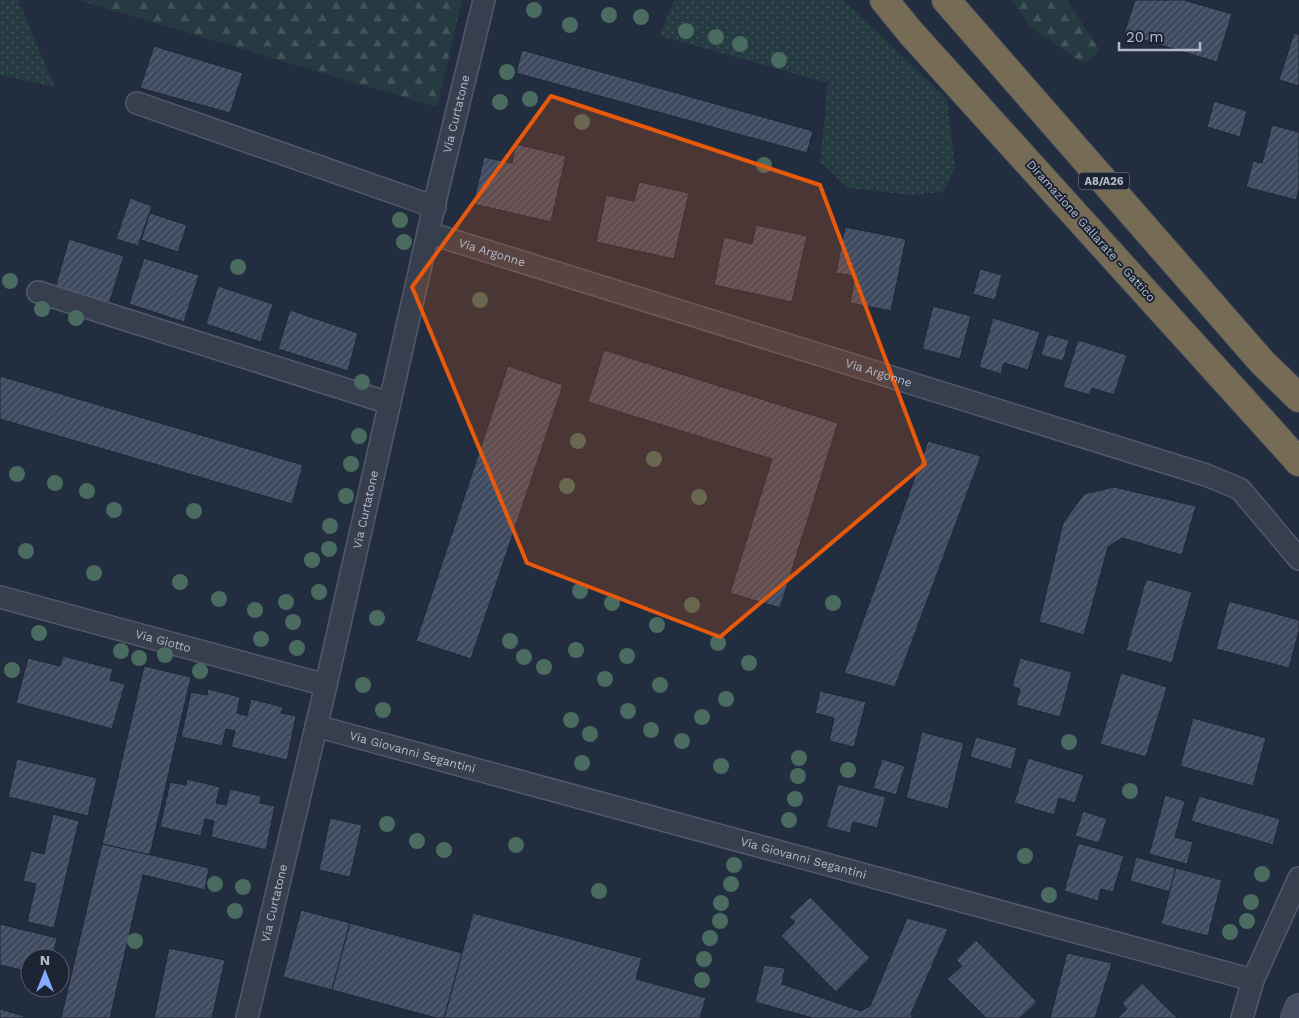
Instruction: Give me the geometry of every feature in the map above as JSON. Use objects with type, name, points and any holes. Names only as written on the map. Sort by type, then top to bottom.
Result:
[{"type":"highway","name":"Diramazione Gallarate - Gattico","points":[[884,0],[911,33],[1299,462]]},
{"type":"highway","name":"A8/A26","points":[[946,0],[1262,362],[1299,398]]},
{"type":"highway","points":[[1262,362],[1299,393]]},
{"type":"main road","points":[[1295,1018],[1299,1008]]},
{"type":"street","name":"Via Curtatone","points":[[247,1018],[484,0]]},
{"type":"street","points":[[137,103],[435,207]]},
{"type":"street","name":"Via Argonne","points":[[430,233],[1206,475],[1240,489],[1299,559]]},
{"type":"street","points":[[38,292],[390,403]]},
{"type":"street","name":"Via Giotto","points":[[0,597],[326,685]]},
{"type":"street","name":"Via Giovanni Segantini","points":[[316,726],[1253,980]]},
{"type":"street","points":[[1242,1018],[1253,980],[1299,878]]},
{"type":"highlighted area","points":[[551,96],[820,185],[925,464],[720,637],[527,563],[412,287]]},
{"type":"green space","points":[[0,0],[18,0],[55,87],[0,75]]},
{"type":"green space","points":[[78,0],[462,0],[437,107]]},
{"type":"green space","points":[[674,0],[841,0],[846,2],[947,99],[955,167],[943,192],[910,195],[848,188],[820,162],[828,83],[660,36]]},
{"type":"green space","points":[[1011,0],[1067,0],[1100,51],[1084,64],[1030,27]]},
{"type":"building","points":[[1135,0],[1184,0],[1232,14],[1217,62],[1124,34]]},
{"type":"building","points":[[1294,33],[1299,34],[1299,86],[1279,80]]},
{"type":"building","points":[[154,46],[243,73],[230,113],[140,88]]},
{"type":"building","points":[[522,50],[813,131],[807,153],[516,73]]},
{"type":"building","points":[[1214,101],[1247,111],[1240,137],[1207,127]]},
{"type":"building","points":[[1272,125],[1299,132],[1299,189],[1296,200],[1246,187],[1253,161],[1262,163]]},
{"type":"building","points":[[516,144],[566,156],[551,222],[473,204],[484,157],[512,163]]},
{"type":"building","points":[[639,182],[689,193],[674,259],[596,242],[606,195],[634,201]]},
{"type":"building","points":[[130,198],[152,206],[138,246],[116,239]]},
{"type":"building","points":[[150,213],[187,225],[178,252],[141,240]]},
{"type":"building","points":[[756,225],[807,236],[792,302],[714,285],[724,237],[752,244]]},
{"type":"building","points":[[845,227],[906,239],[891,311],[850,303],[855,276],[836,273]]},
{"type":"building","points":[[69,239],[124,256],[109,304],[55,288]]},
{"type":"building","points":[[144,258],[199,275],[184,322],[129,304]]},
{"type":"building","points":[[980,269],[1002,275],[995,300],[973,294]]},
{"type":"building","points":[[218,286],[273,304],[261,342],[206,324]]},
{"type":"building","points":[[933,306],[971,316],[960,359],[922,349]]},
{"type":"building","points":[[290,310],[358,333],[348,371],[278,349]]},
{"type":"building","points":[[993,318],[1040,332],[1028,370],[1004,363],[1001,374],[979,367]]},
{"type":"building","points":[[1047,334],[1069,340],[1063,361],[1041,355]]},
{"type":"building","points":[[1078,340],[1127,355],[1114,395],[1092,388],[1090,395],[1063,387]]},
{"type":"building","points":[[604,350],[838,423],[780,608],[730,593],[772,459],[588,402]]},
{"type":"building","points":[[508,366],[563,385],[471,659],[416,641]]},
{"type":"building","points":[[0,376],[303,465],[292,504],[0,419]]},
{"type":"building","points":[[928,441],[981,456],[895,687],[844,673]]},
{"type":"building","points":[[1114,487],[1196,506],[1182,555],[1122,538],[1108,547],[1084,635],[1039,622],[1063,523],[1084,494]]},
{"type":"building","points":[[1146,579],[1192,592],[1172,663],[1126,650]]},
{"type":"building","points":[[1229,601],[1299,620],[1299,631],[1289,668],[1216,649]]},
{"type":"building","points":[[63,656],[113,669],[110,680],[125,684],[112,729],[16,703],[28,658],[60,666]]},
{"type":"building","points":[[1020,658],[1072,672],[1060,717],[1016,705],[1020,689],[1012,686]]},
{"type":"building","points":[[144,666],[191,677],[150,855],[102,844]]},
{"type":"building","points":[[1121,673],[1167,687],[1146,757],[1100,744]]},
{"type":"building","points":[[208,689],[240,697],[237,713],[247,716],[251,699],[283,707],[281,713],[296,716],[287,760],[231,747],[235,731],[226,729],[222,746],[181,737],[191,692],[207,695]]},
{"type":"building","points":[[820,691],[866,702],[854,747],[829,741],[834,718],[815,713]]},
{"type":"building","points":[[1193,718],[1266,738],[1253,786],[1180,766]]},
{"type":"building","points":[[922,732],[964,743],[948,809],[906,798]]},
{"type":"building","points":[[976,737],[1017,748],[1011,769],[970,757]]},
{"type":"building","points":[[1028,758],[1084,775],[1075,803],[1059,798],[1054,815],[1014,803]]},
{"type":"building","points":[[17,759],[97,778],[88,816],[8,797]]},
{"type":"building","points":[[882,759],[905,766],[896,795],[873,788]]},
{"type":"building","points":[[187,779],[220,787],[216,803],[226,805],[230,789],[261,796],[260,803],[275,806],[266,850],[211,837],[214,821],[205,819],[201,836],[160,827],[170,782],[186,785]]},
{"type":"building","points":[[838,784],[886,797],[877,828],[853,822],[850,833],[826,827]]},
{"type":"building","points":[[1165,795],[1185,801],[1175,837],[1193,842],[1187,864],[1149,854]]},
{"type":"building","points":[[1199,796],[1280,819],[1273,845],[1191,821]]},
{"type":"building","points":[[1083,811],[1107,819],[1099,843],[1075,836]]},
{"type":"building","points":[[53,814],[79,821],[54,928],[27,922],[36,884],[23,881],[31,851],[44,854]]},
{"type":"building","points":[[330,818],[362,825],[350,877],[319,870]]},
{"type":"building","points":[[1078,843],[1124,856],[1113,892],[1101,889],[1098,901],[1064,891]]},
{"type":"building","points":[[102,844],[209,868],[205,890],[143,875],[110,1018],[61,1018],[66,998],[70,998],[70,980]]},
{"type":"building","points":[[1136,857],[1176,868],[1170,892],[1130,881]]},
{"type":"building","points":[[1176,868],[1222,880],[1208,936],[1161,924]]},
{"type":"building","points":[[810,897],[870,958],[836,992],[781,936],[795,922],[789,917]]},
{"type":"building","points":[[301,910],[350,923],[332,990],[283,977]]},
{"type":"building","points":[[473,913],[642,958],[636,979],[706,998],[700,1018],[444,1018]]},
{"type":"building","points":[[907,918],[948,929],[911,1014],[912,1018],[813,1018],[755,1002],[764,965],[785,968],[782,984],[861,1011],[870,1006]]},
{"type":"building","points":[[350,923],[462,953],[444,1018],[436,1018],[332,990]]},
{"type":"building","points":[[0,924],[57,938],[55,948],[20,948],[20,970],[0,965]]},
{"type":"building","points":[[976,940],[1037,1002],[1020,1018],[986,1018],[947,979],[962,966],[956,960]]},
{"type":"building","points":[[169,948],[225,960],[212,1018],[154,1018]]},
{"type":"building","points":[[1067,953],[1112,963],[1095,1018],[1050,1018]]},
{"type":"building","points":[[1142,983],[1177,1018],[1118,1018],[1127,1009],[1122,1003]]},
{"type":"building","points":[[0,1009],[24,1016],[23,1018],[0,1018]]}]
